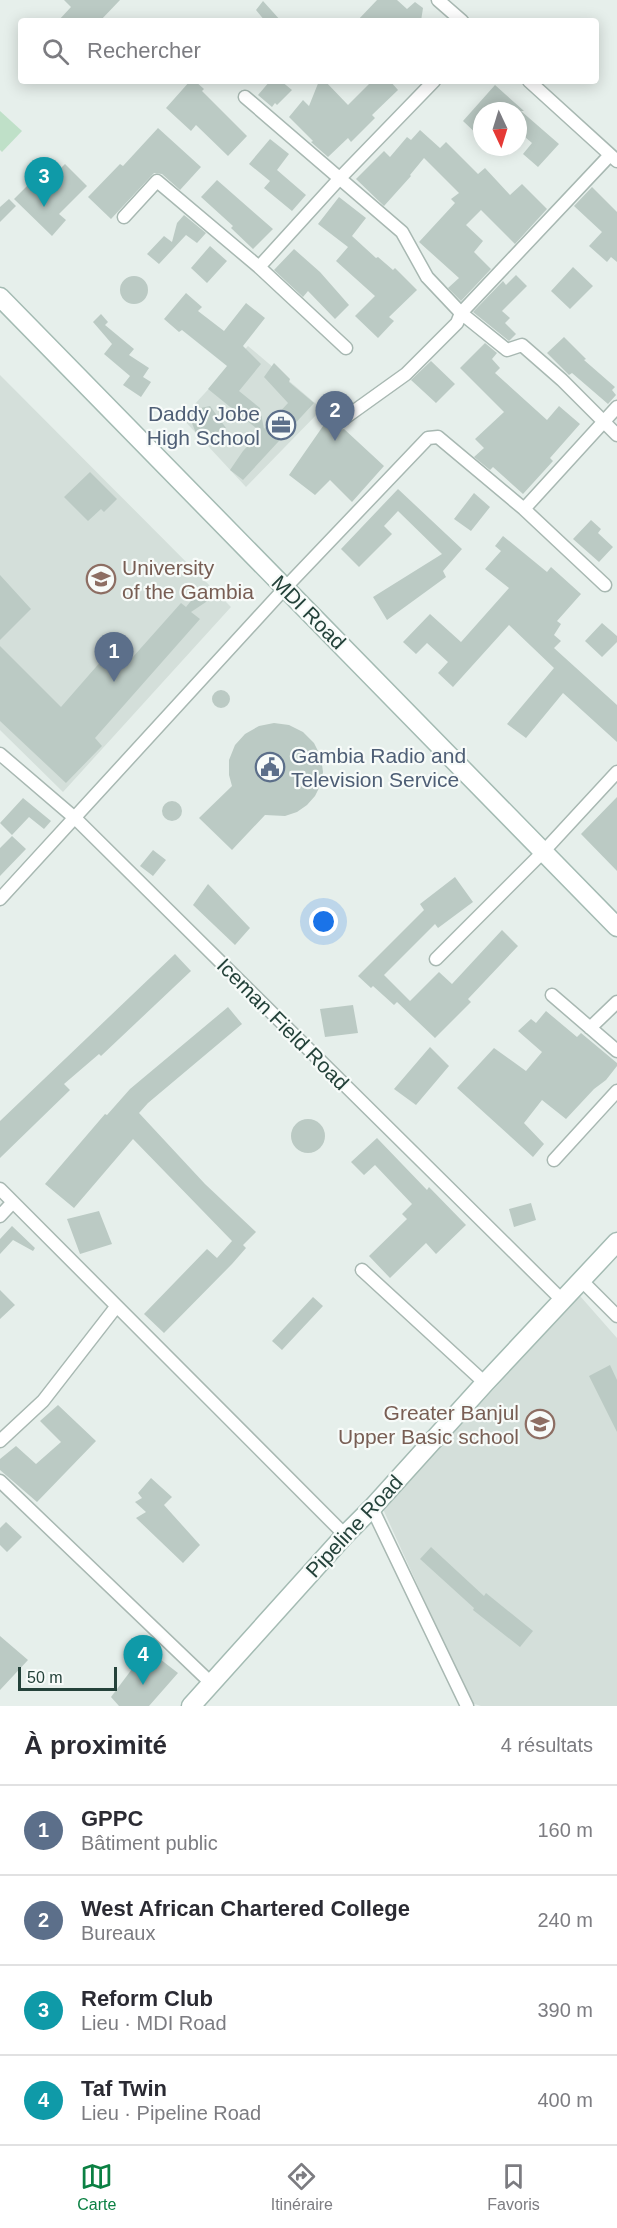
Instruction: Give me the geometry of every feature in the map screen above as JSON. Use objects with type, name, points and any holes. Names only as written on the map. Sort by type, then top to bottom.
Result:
[{"type":"street","points":[[438,0],[459,18]]},
{"type":"street","points":[[259,267],[340,178],[431,84]]},
{"type":"street","points":[[339,422],[406,374],[458,323],[461,313],[613,158],[532,84]]},
{"type":"street","points":[[246,97],[402,232],[427,277],[461,313],[507,350],[522,345],[562,380],[617,435]]},
{"type":"street","points":[[123,217],[157,181],[259,267],[346,348]]},
{"type":"street","name":"MDI Road","points":[[0,297],[617,927]]},
{"type":"street","points":[[524,509],[617,406]]},
{"type":"street","points":[[0,899],[76,819],[285,588],[428,438],[438,437],[524,509],[605,585]]},
{"type":"street","name":"Iceman Field Road","points":[[0,754],[76,819],[562,1300]]},
{"type":"street","points":[[435,959],[544,851],[617,772]]},
{"type":"street","points":[[552,995],[617,1051]]},
{"type":"street","points":[[590,1028],[617,1002]]},
{"type":"street","points":[[554,1160],[617,1091]]},
{"type":"street","points":[[0,1189],[345,1535]]},
{"type":"street","points":[[0,1216],[13,1203]]},
{"type":"street","name":"Pipeline Road","points":[[191,1706],[345,1535],[617,1242]]},
{"type":"street","points":[[362,1270],[485,1383]]},
{"type":"street","points":[[581,1280],[617,1316]]},
{"type":"street","points":[[0,1441],[43,1401],[116,1307]]},
{"type":"street","points":[[0,1481],[211,1683]]},
{"type":"street","points":[[372,1508],[467,1706]]},
{"type":"shaded area","points":[[248,346],[322,409],[246,487],[182,418]]},
{"type":"shaded area","name":"University of the Gambia","points":[[0,375],[231,607],[63,792],[0,730]]},
{"type":"shaded area","name":"Greater Banjul Upper Basic school","points":[[580,1296],[617,1338],[617,1706],[481,1706],[471,1703],[383,1509]]},
{"type":"green space","points":[[0,111],[22,131],[2,152],[0,150]]},
{"type":"building","points":[[64,0],[120,0],[103,18],[61,18],[71,7]]},
{"type":"building","points":[[377,0],[397,0],[407,9],[415,2],[423,8],[421,18],[360,18]]},
{"type":"building","points":[[263,1],[278,18],[263,18],[256,10]]},
{"type":"building","points":[[187,84],[198,84],[204,89],[202,91],[247,136],[228,156],[196,125],[191,131],[166,108]]},
{"type":"building","points":[[267,84],[285,84],[292,90],[272,107],[258,95]]},
{"type":"building","points":[[318,84],[328,84],[348,105],[369,84],[393,84],[398,90],[372,115],[375,118],[351,142],[348,138],[328,157],[289,117],[303,100],[309,106]]},
{"type":"building","points":[[495,85],[514,102],[480,102]]},
{"type":"building","points":[[473,110],[473,130],[463,121]]},
{"type":"building","points":[[527,116],[559,144],[538,167],[525,156],[532,143],[527,139]]},
{"type":"building","points":[[158,128],[201,167],[180,190],[162,174],[154,173],[111,219],[88,197],[120,164],[123,166]]},
{"type":"building","points":[[420,130],[440,148],[446,142],[478,174],[485,168],[510,195],[522,184],[547,209],[515,244],[481,210],[466,225],[483,241],[474,252],[491,269],[461,301],[448,288],[459,278],[419,242],[455,203],[451,199],[459,193],[424,158],[384,206],[356,179],[384,151],[390,157],[407,137],[411,140]]},
{"type":"building","points":[[270,139],[289,154],[277,170],[306,195],[292,211],[264,188],[270,181],[249,164]]},
{"type":"building","points":[[65,164],[87,186],[59,214],[66,220],[52,236],[14,199],[29,184],[37,192]]},
{"type":"building","points":[[217,180],[273,229],[253,249],[231,228],[233,226],[201,197]]},
{"type":"building","points":[[592,187],[617,212],[617,262],[611,257],[607,262],[589,246],[602,232],[574,206]]},
{"type":"building","points":[[339,197],[366,218],[352,236],[376,258],[378,257],[393,270],[395,268],[417,290],[389,317],[394,321],[378,338],[355,316],[375,296],[336,261],[348,247],[318,224]]},
{"type":"building","points":[[9,199],[16,206],[0,222],[0,207]]},
{"type":"building","points":[[184,215],[206,233],[197,243],[186,235],[159,264],[147,254],[164,236],[172,242],[177,223]]},
{"type":"building","points":[[210,246],[227,261],[207,283],[191,268]]},
{"type":"building","points":[[294,249],[320,272],[349,305],[335,319],[308,291],[303,297],[274,270]]},
{"type":"building","points":[[573,267],[593,286],[570,309],[551,291]]},
{"type":"building","points":[[516,275],[527,286],[502,311],[510,318],[505,323],[516,334],[509,341],[473,312],[503,281],[506,285]]},
{"type":"building","points":[[134,276],[144,280],[148,290],[144,300],[134,304],[124,300],[120,290],[124,280]]},
{"type":"building","points":[[186,293],[202,307],[198,311],[224,331],[246,303],[265,318],[243,346],[261,364],[239,391],[260,408],[264,429],[288,403],[264,377],[274,363],[290,379],[289,382],[314,403],[243,480],[230,470],[243,451],[261,432],[208,389],[227,366],[182,330],[179,332],[164,319]]},
{"type":"building","points":[[101,314],[108,322],[105,325],[134,349],[129,355],[149,368],[143,377],[151,382],[141,397],[123,385],[130,376],[104,354],[112,344],[93,322]]},
{"type":"building","points":[[564,337],[586,359],[584,360],[615,387],[612,390],[616,395],[608,404],[572,373],[569,375],[547,353]]},
{"type":"building","points":[[485,343],[497,353],[492,359],[500,368],[495,373],[547,420],[559,406],[580,424],[550,458],[553,461],[523,494],[493,467],[490,470],[474,457],[484,448],[475,439],[504,412],[460,368]]},
{"type":"building","points":[[431,361],[455,384],[436,403],[411,380]]},
{"type":"building","points":[[210,406],[226,428],[220,429],[217,434],[198,438],[187,411]]},
{"type":"building","points":[[330,416],[333,427],[339,430],[344,429],[384,466],[352,502],[330,480],[315,495],[289,475]]},
{"type":"building","points":[[90,472],[117,499],[104,512],[101,509],[88,521],[64,497]]},
{"type":"building","points":[[398,489],[462,549],[443,571],[446,577],[387,620],[373,597],[442,554],[398,511],[384,526],[392,534],[359,567],[341,549]]},
{"type":"building","points":[[474,493],[490,507],[471,531],[454,519]]},
{"type":"building","points":[[591,520],[601,529],[598,533],[613,547],[599,562],[573,539]]},
{"type":"building","points":[[503,536],[547,572],[551,567],[581,594],[557,621],[561,624],[554,635],[561,641],[554,648],[617,705],[617,742],[563,693],[526,738],[507,724],[554,668],[509,625],[453,687],[438,673],[448,662],[427,643],[416,654],[403,642],[430,614],[461,642],[509,588],[485,569],[501,551],[495,546]]},
{"type":"building","points":[[0,575],[31,609],[0,640]]},
{"type":"building","points":[[203,586],[215,596],[191,612],[200,619],[95,738],[102,746],[66,783],[0,721],[0,646],[61,707],[116,644],[132,658],[181,603],[186,607]]},
{"type":"building","points":[[602,623],[617,636],[617,642],[602,657],[585,641]]},
{"type":"building","points":[[221,690],[227,693],[230,699],[227,705],[221,708],[215,705],[212,699],[215,693]]},
{"type":"building","points":[[274,723],[289,725],[303,732],[314,743],[321,757],[323,772],[321,784],[307,805],[285,816],[265,815],[232,850],[199,818],[232,786],[229,760],[235,745],[245,734],[259,726]]},
{"type":"building","points":[[617,797],[617,871],[581,834]]},
{"type":"building","points":[[23,798],[51,821],[44,829],[29,817],[12,835],[0,823]]},
{"type":"building","points":[[172,801],[179,804],[182,811],[179,818],[172,821],[165,818],[162,811],[165,804]]},
{"type":"building","points":[[12,836],[26,849],[0,876],[0,848]]},
{"type":"building","points":[[153,850],[166,860],[153,876],[140,866]]},
{"type":"building","points":[[455,877],[473,902],[438,928],[435,924],[384,975],[410,1001],[439,972],[452,984],[502,930],[518,946],[468,999],[471,1002],[435,1038],[397,1002],[394,1005],[358,976],[424,910],[420,904]]},
{"type":"building","points":[[208,884],[250,928],[235,945],[193,905]]},
{"type":"building","points":[[175,954],[191,971],[101,1056],[99,1054],[64,1084],[70,1090],[0,1158],[0,1121]]},
{"type":"building","points":[[353,1005],[358,1033],[325,1037],[320,1009]]},
{"type":"building","points":[[228,1007],[242,1024],[139,1113],[205,1184],[256,1232],[243,1245],[246,1248],[232,1264],[164,1333],[144,1314],[207,1249],[217,1258],[232,1241],[133,1139],[74,1208],[45,1184],[105,1114],[107,1115],[130,1089]]},
{"type":"building","points":[[546,1011],[577,1037],[581,1033],[617,1063],[617,1066],[566,1119],[542,1100],[524,1123],[544,1144],[533,1157],[457,1088],[494,1048],[526,1071],[542,1052],[518,1031],[531,1019],[536,1023]]},
{"type":"building","points":[[430,1047],[449,1066],[416,1105],[394,1089]]},
{"type":"building","points":[[308,1119],[320,1124],[325,1136],[320,1148],[308,1153],[296,1148],[291,1136],[296,1124]]},
{"type":"building","points":[[377,1138],[427,1190],[429,1187],[466,1225],[436,1254],[426,1243],[390,1278],[369,1256],[407,1219],[402,1214],[412,1204],[375,1165],[364,1175],[351,1162]]},
{"type":"building","points":[[531,1203],[536,1220],[514,1227],[509,1209]]},
{"type":"building","points":[[99,1211],[112,1244],[80,1254],[67,1219]]},
{"type":"building","points":[[12,1226],[35,1248],[33,1251],[13,1240],[0,1254],[0,1239]]},
{"type":"building","points":[[0,1290],[15,1305],[0,1319]]},
{"type":"building","points":[[313,1297],[323,1306],[282,1350],[272,1341]]},
{"type":"building","points":[[610,1365],[617,1380],[617,1432],[589,1376]]},
{"type":"building","points":[[58,1405],[96,1441],[37,1502],[0,1470],[0,1459],[16,1446],[36,1464],[61,1442],[40,1421]]},
{"type":"building","points":[[151,1478],[172,1497],[164,1505],[200,1545],[183,1563],[136,1518],[146,1512],[135,1502],[142,1498],[138,1493]]},
{"type":"building","points":[[6,1522],[22,1537],[7,1552],[0,1545],[0,1528]]},
{"type":"building","points":[[431,1547],[484,1596],[486,1593],[533,1631],[520,1647],[473,1610],[474,1608],[420,1559]]},
{"type":"building","points":[[0,1636],[28,1660],[0,1690]]},
{"type":"building","points":[[147,1649],[178,1673],[149,1706],[119,1706],[111,1697]]},
{"type":"place","name":"Reform Club","points":[[44,207]]},
{"type":"place","name":"Daddy Jobe High School","points":[[281,425]]},
{"type":"place","name":"West African Chartered College","points":[[335,441]]},
{"type":"place","name":"University of the Gambia","points":[[101,579]]},
{"type":"place","name":"GPPC","points":[[114,682]]},
{"type":"place","name":"Gambia Radio and Television Service","points":[[270,767]]},
{"type":"place","name":"Greater Banjul Upper Basic school","points":[[540,1424]]},
{"type":"place","name":"Taf Twin","points":[[143,1685]]}]
